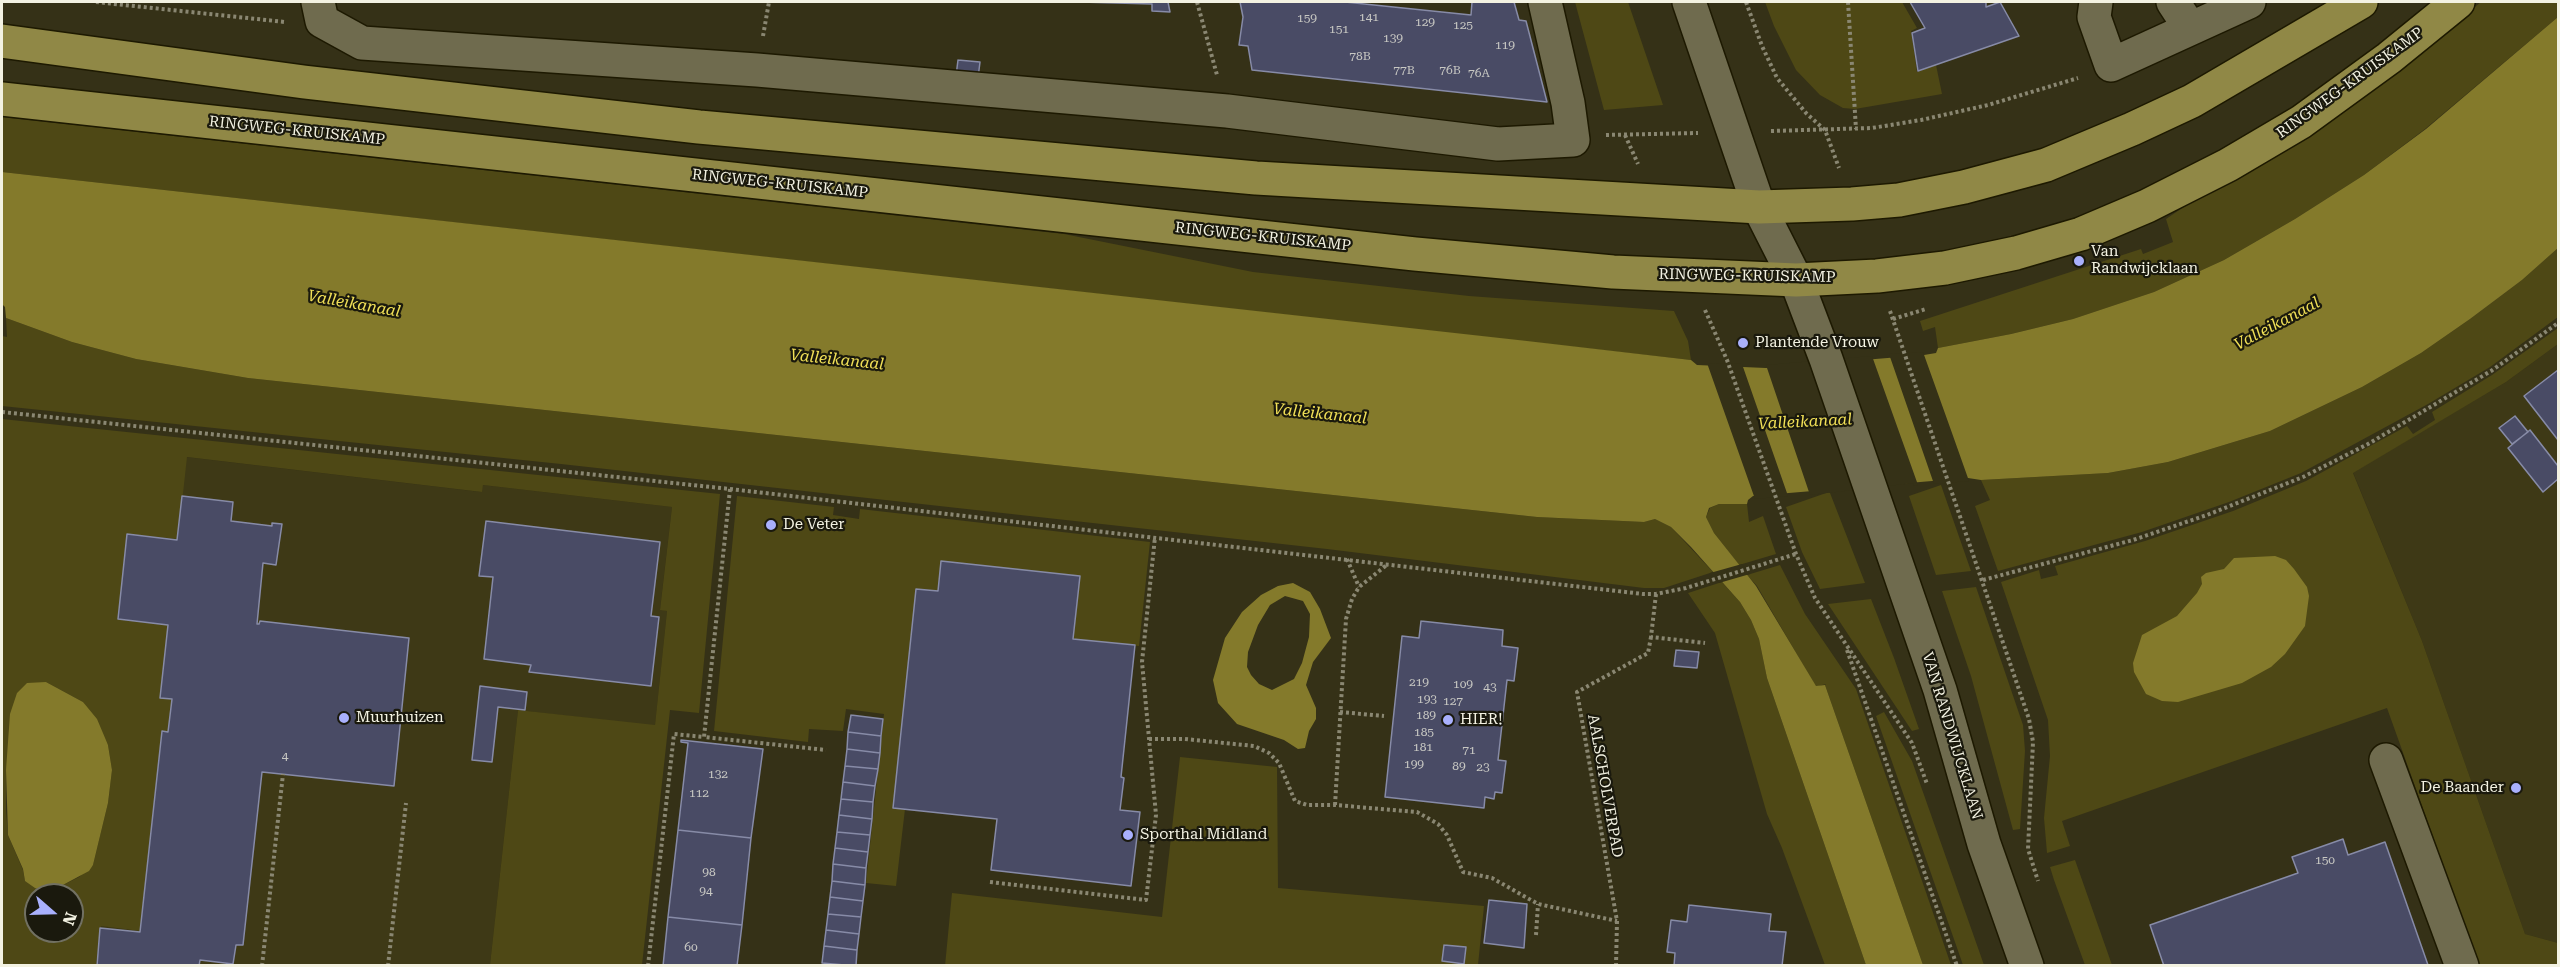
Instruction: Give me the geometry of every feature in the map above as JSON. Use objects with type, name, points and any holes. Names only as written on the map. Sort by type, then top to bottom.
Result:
[{"type":"main road","points":[[2,41],[304,82],[699,127],[1256,178],[1759,207],[1899,200],[1964,187],[2046,165],[2192,101],[2361,2]]},
{"type":"main road","name":"RINGWEG-KRUISKAMP","points":[[2,99],[1415,254],[1613,272],[1796,280],[1876,276],[1945,268],[2016,253],[2082,234],[2147,206],[2228,165],[2301,122],[2389,58],[2458,2]]},
{"type":"street","points":[[320,11],[362,43],[757,70],[1227,111],[1498,144],[1573,140],[1568,103],[1545,2]]},
{"type":"street","name":"VAN RANDWIJCKLAAN","points":[[1689,2],[1759,207],[1796,280],[1826,359],[1940,690],[1984,844],[2027,966]]},
{"type":"street","points":[[2096,2],[2094,17],[2111,65],[2181,15],[2249,2]]},
{"type":"street","points":[[2386,760],[2462,966]]},
{"type":"path","points":[[96,2],[291,23],[320,11]]},
{"type":"path","points":[[1197,2],[1227,111]]},
{"type":"path","points":[[1746,2],[1762,46],[1777,78],[1806,113],[1825,130]]},
{"type":"path","points":[[1848,2],[1856,129]]},
{"type":"path","points":[[1573,140],[1597,136],[1856,129],[1921,120],[1988,105],[2077,78],[2111,65]]},
{"type":"path","points":[[1983,580],[2133,540],[2207,515],[2303,477],[2368,444],[2482,377],[2559,323]]},
{"type":"path","points":[[1902,351],[1983,580],[2029,719],[2033,742],[2028,849],[2042,891]]},
{"type":"path","points":[[1727,360],[1796,554],[1815,598],[1912,743],[1928,788]]},
{"type":"path","points":[[2,412],[730,489],[1656,594],[1686,588],[1796,554]]},
{"type":"path","points":[[704,737],[730,489]]},
{"type":"path","points":[[990,882],[1146,900],[1156,815],[1142,662],[1155,537]]},
{"type":"path","points":[[1347,559],[1359,587]]},
{"type":"path","points":[[1335,804],[1346,619],[1352,599],[1359,587],[1388,564]]},
{"type":"path","points":[[1656,594],[1651,637],[1705,643]]},
{"type":"path","name":"AALSCHOLVERPAD","points":[[1616,966],[1617,921],[1577,692],[1648,653],[1651,637]]},
{"type":"path","points":[[1845,644],[1957,966]]},
{"type":"path","points":[[1340,712],[1384,716]]},
{"type":"path","points":[[648,966],[674,734],[826,750]]},
{"type":"path","points":[[1149,739],[1254,746],[1269,753],[1279,763],[1295,801],[1307,805],[1335,804],[1417,812],[1438,824],[1448,835],[1463,872],[1492,878],[1538,904],[1617,921]]},
{"type":"path","points":[[262,966],[283,774]]},
{"type":"path","points":[[388,966],[406,803]]},
{"type":"path","points":[[1536,935],[1538,904]]},
{"type":"shaded area","points":[[1575,2],[1628,2],[1663,105],[1604,110]]},
{"type":"shaded area","points":[[1765,2],[1902,2],[1917,28],[1911,31],[1917,72],[1936,65],[1942,94],[1855,109],[1843,108],[1820,95],[1796,70]]},
{"type":"shaded area","points":[[2481,2],[2558,2],[2558,17],[2425,129],[2364,175],[2295,219],[2224,260],[2154,292],[2073,319],[1938,348],[1935,327],[1923,331],[1920,321],[2141,249],[2143,254],[2173,242],[2166,219],[2448,29]]},
{"type":"shaded area","points":[[2,117],[1064,234],[1253,272],[1469,296],[1674,311],[1688,341],[1691,360],[2,172]]},
{"type":"shaded area","points":[[2558,248],[2558,317],[2490,367],[2428,404],[2301,473],[2229,502],[2142,532],[1998,571],[1975,506],[1990,500],[1981,480],[2108,473],[2168,462],[2270,431],[2362,387],[2421,353],[2522,280]]},
{"type":"shaded area","points":[[6,318],[72,342],[136,359],[248,378],[1537,517],[1644,522],[1655,519],[1671,527],[1713,572],[1664,588],[1644,588],[1327,549],[561,464],[2,406],[2,336],[7,337]]},
{"type":"shaded area","points":[[2558,328],[2558,344],[2506,382],[2353,473],[2422,641],[2525,934],[2558,943],[2558,965],[2479,965],[2387,708],[2062,821],[2070,846],[2047,853],[2044,818],[2050,756],[2048,720],[2001,582],[2039,570],[2041,579],[2058,575],[2055,566],[2145,541],[2233,511],[2306,481],[2407,426],[2413,434],[2435,420],[2432,412],[2492,375]]},
{"type":"shaded area","name":"De Baander","points":[[2558,344],[2558,943],[2525,934],[2422,641],[2353,472],[2506,382]]},
{"type":"shaded area","points":[[2,419],[720,494],[699,713],[670,710],[642,965],[490,965],[518,710],[655,725],[667,611],[660,610],[672,507],[483,485],[482,492],[187,457],[178,539],[128,534],[118,619],[169,624],[172,699],[168,732],[162,731],[140,931],[101,926],[96,965],[2,965]],"holes":[[[46,682],[83,702],[108,745],[112,770],[108,803],[93,865],[79,877],[67,883],[84,883],[84,943],[24,943],[24,883],[39,883],[25,881],[23,870],[8,835],[6,770]]]},
{"type":"shaded area","name":"Muurhuizen","points":[[186,457],[481,492],[483,485],[672,507],[660,609],[667,611],[655,726],[518,710],[490,965],[96,966],[101,926],[140,931],[162,731],[168,732],[118,619],[127,534],[185,469]]},
{"type":"shaded area","points":[[1941,485],[1971,571],[1936,575],[1909,496]]},
{"type":"shaded area","points":[[1829,492],[1865,583],[1820,589],[1802,552],[1786,507]]},
{"type":"shaded area","points":[[737,496],[834,507],[833,515],[859,519],[860,509],[1150,542],[1139,646],[1073,639],[1080,576],[938,591],[893,808],[905,809],[896,886],[866,883],[884,714],[846,709],[843,731],[809,729],[808,742],[714,731]]},
{"type":"shaded area","points":[[1719,504],[1747,504],[1749,522],[1763,516],[1776,554],[1739,565],[1714,533],[1706,517],[1710,508]]},
{"type":"shaded area","points":[[1780,565],[1805,614],[1856,689],[1951,965],[1923,965],[1826,684],[1816,687],[1757,586],[1747,575]]},
{"type":"shaded area","points":[[1722,582],[1740,602],[1759,639],[1767,678],[1866,965],[1825,965],[1782,848],[1767,814],[1715,633],[1688,593]]},
{"type":"shaded area","points":[[1976,587],[2023,725],[2025,751],[2020,829],[2013,830],[1971,676],[1942,591]]},
{"type":"shaded area","points":[[1871,599],[1919,729],[1912,731],[1828,604]]},
{"type":"shaded area","points":[[1884,712],[1912,761],[1984,965],[1963,965],[1876,716]]},
{"type":"shaded area","points":[[1180,757],[1277,767],[1278,888],[1484,906],[1478,965],[945,966],[952,893],[1162,917]]},
{"type":"shaded area","points":[[2075,860],[2112,965],[2085,965],[2054,880],[2050,867]]},
{"type":"water","name":"Valleikanaal","points":[[2558,17],[2558,248],[2522,280],[2421,353],[2362,387],[2270,431],[2168,462],[2108,473],[1981,480],[1968,478],[1753,496],[1747,504],[1719,504],[1709,508],[1706,517],[1714,533],[1756,586],[1816,686],[1825,685],[1923,965],[1866,965],[1767,678],[1759,639],[1751,620],[1740,602],[1691,547],[1671,527],[1655,519],[1644,522],[1537,517],[248,378],[136,359],[72,342],[6,318],[5,307],[2,304],[2,172],[1527,341],[1691,360],[1697,365],[1766,368],[1924,355],[1936,353],[1938,348],[2073,319],[2154,292],[2224,260],[2295,219],[2364,175],[2426,129]]},
{"type":"water","points":[[2275,556],[2286,560],[2294,569],[2307,587],[2309,596],[2305,626],[2285,654],[2271,667],[2242,683],[2178,702],[2162,701],[2146,694],[2134,672],[2133,663],[2142,635],[2177,616],[2197,593],[2202,584],[2201,577],[2206,573],[2224,569],[2234,558]]},
{"type":"water","points":[[1293,583],[1310,592],[1320,609],[1331,638],[1313,662],[1306,685],[1316,708],[1316,719],[1309,731],[1305,748],[1298,749],[1284,740],[1237,724],[1218,703],[1213,680],[1225,638],[1242,612],[1261,595],[1278,586]],"holes":[[[1285,596],[1303,601],[1310,614],[1309,637],[1302,663],[1294,679],[1272,690],[1259,684],[1251,675],[1247,667],[1248,652],[1258,625],[1270,605]]]},
{"type":"water","points":[[46,682],[83,702],[97,719],[108,745],[112,770],[108,803],[93,865],[89,871],[67,883],[28,883],[25,881],[23,869],[8,835],[6,770],[10,714],[17,693],[27,683]]},
{"type":"pier","points":[[1923,352],[1969,481],[1934,484],[1889,354]]},
{"type":"pier","points":[[1872,356],[1918,485],[1914,486],[1913,483],[1810,495],[1766,365]]},
{"type":"pier","points":[[1707,363],[1742,364],[1788,496],[1755,499]]},
{"type":"pier","points":[[1742,564],[1750,574],[1719,583],[1710,573]]},
{"type":"building","points":[[1080,2],[1168,2],[1170,12],[1152,11],[1152,4]]},
{"type":"building","points":[[1240,2],[1345,2],[1471,15],[1472,2],[1514,2],[1519,20],[1526,21],[1547,102],[1252,70],[1248,46],[1239,45],[1243,17]]},
{"type":"building","points":[[1910,2],[1986,2],[1986,7],[2000,2],[2019,36],[1918,71],[1912,33],[1925,28]]},
{"type":"building","points":[[958,60],[980,62],[978,78],[956,76]]},
{"type":"building","points":[[2558,370],[2558,440],[2524,396]]},
{"type":"building","points":[[2515,416],[2528,432],[2512,444],[2499,428]]},
{"type":"building","points":[[2530,430],[2558,466],[2558,479],[2543,492],[2508,448]]},
{"type":"building","points":[[182,496],[233,502],[231,521],[272,526],[272,523],[282,524],[276,565],[263,563],[257,624],[260,621],[409,638],[394,786],[262,772],[243,945],[236,945],[233,964],[200,960],[199,966],[97,966],[100,928],[140,932],[162,731],[168,732],[172,699],[160,698],[168,625],[118,619],[127,534],[177,540]]},
{"type":"building","points":[[486,521],[660,542],[651,616],[659,617],[651,686],[529,672],[531,665],[484,659],[493,577],[479,576]]},
{"type":"building","points":[[941,561],[1080,576],[1073,639],[1135,645],[1121,777],[1124,778],[1120,810],[1140,812],[1131,886],[991,870],[997,819],[893,808],[916,589],[938,591]]},
{"type":"building","name":"HIER!","points":[[1421,621],[1503,630],[1502,646],[1518,648],[1514,681],[1507,680],[1498,760],[1506,761],[1502,793],[1495,792],[1494,799],[1485,797],[1484,808],[1385,797],[1402,636],[1419,638]]},
{"type":"building","points":[[1676,650],[1699,652],[1697,668],[1674,666]]},
{"type":"building","points":[[480,686],[527,692],[525,710],[498,707],[492,762],[472,760]]},
{"type":"building","points":[[851,715],[883,719],[881,736],[848,732]]},
{"type":"building","points":[[848,732],[881,736],[880,753],[847,749]]},
{"type":"building","points":[[681,740],[763,749],[751,838],[678,830],[688,743],[681,742]]},
{"type":"building","points":[[847,749],[880,753],[878,769],[845,766]]},
{"type":"building","points":[[845,766],[878,769],[875,786],[843,782]]},
{"type":"building","points":[[843,782],[875,786],[873,802],[841,799]]},
{"type":"building","points":[[841,799],[873,802],[872,819],[839,815]]},
{"type":"building","points":[[839,815],[872,819],[870,835],[837,832]]},
{"type":"building","points":[[678,830],[751,838],[742,925],[668,917]]},
{"type":"building","points":[[837,832],[870,835],[868,852],[835,848]]},
{"type":"building","points":[[2343,839],[2348,855],[2385,842],[2428,965],[2164,966],[2150,925],[2298,873],[2292,857]]},
{"type":"building","points":[[835,848],[868,852],[866,868],[833,864]]},
{"type":"building","points":[[833,864],[866,868],[865,885],[832,881]]},
{"type":"building","points":[[832,881],[865,885],[863,901],[830,897]]},
{"type":"building","points":[[830,897],[863,901],[861,917],[828,914]]},
{"type":"building","points":[[1489,900],[1527,904],[1524,948],[1484,943]]},
{"type":"building","points":[[1689,905],[1771,914],[1769,931],[1786,932],[1782,966],[1674,966],[1675,953],[1667,952],[1671,920],[1687,922]]},
{"type":"building","points":[[828,914],[861,917],[859,934],[826,930]]},
{"type":"building","points":[[668,917],[742,925],[737,966],[663,966]]},
{"type":"building","points":[[826,930],[859,934],[857,950],[824,946]]},
{"type":"building","points":[[1444,945],[1466,947],[1464,964],[1442,961]]},
{"type":"building","points":[[824,946],[857,950],[856,966],[822,963]]},
{"type":"place","name":"Van Randwijcklaan","points":[[2079,261]]},
{"type":"place","name":"Plantende Vrouw","points":[[1743,343]]},
{"type":"place","name":"De Veter","points":[[771,525]]},
{"type":"place","name":"Muurhuizen","points":[[344,718]]},
{"type":"place","name":"HIER!","points":[[1448,720]]},
{"type":"place","name":"De Baander","points":[[2516,788]]},
{"type":"place","name":"Sporthal Midland","points":[[1128,835]]}]
